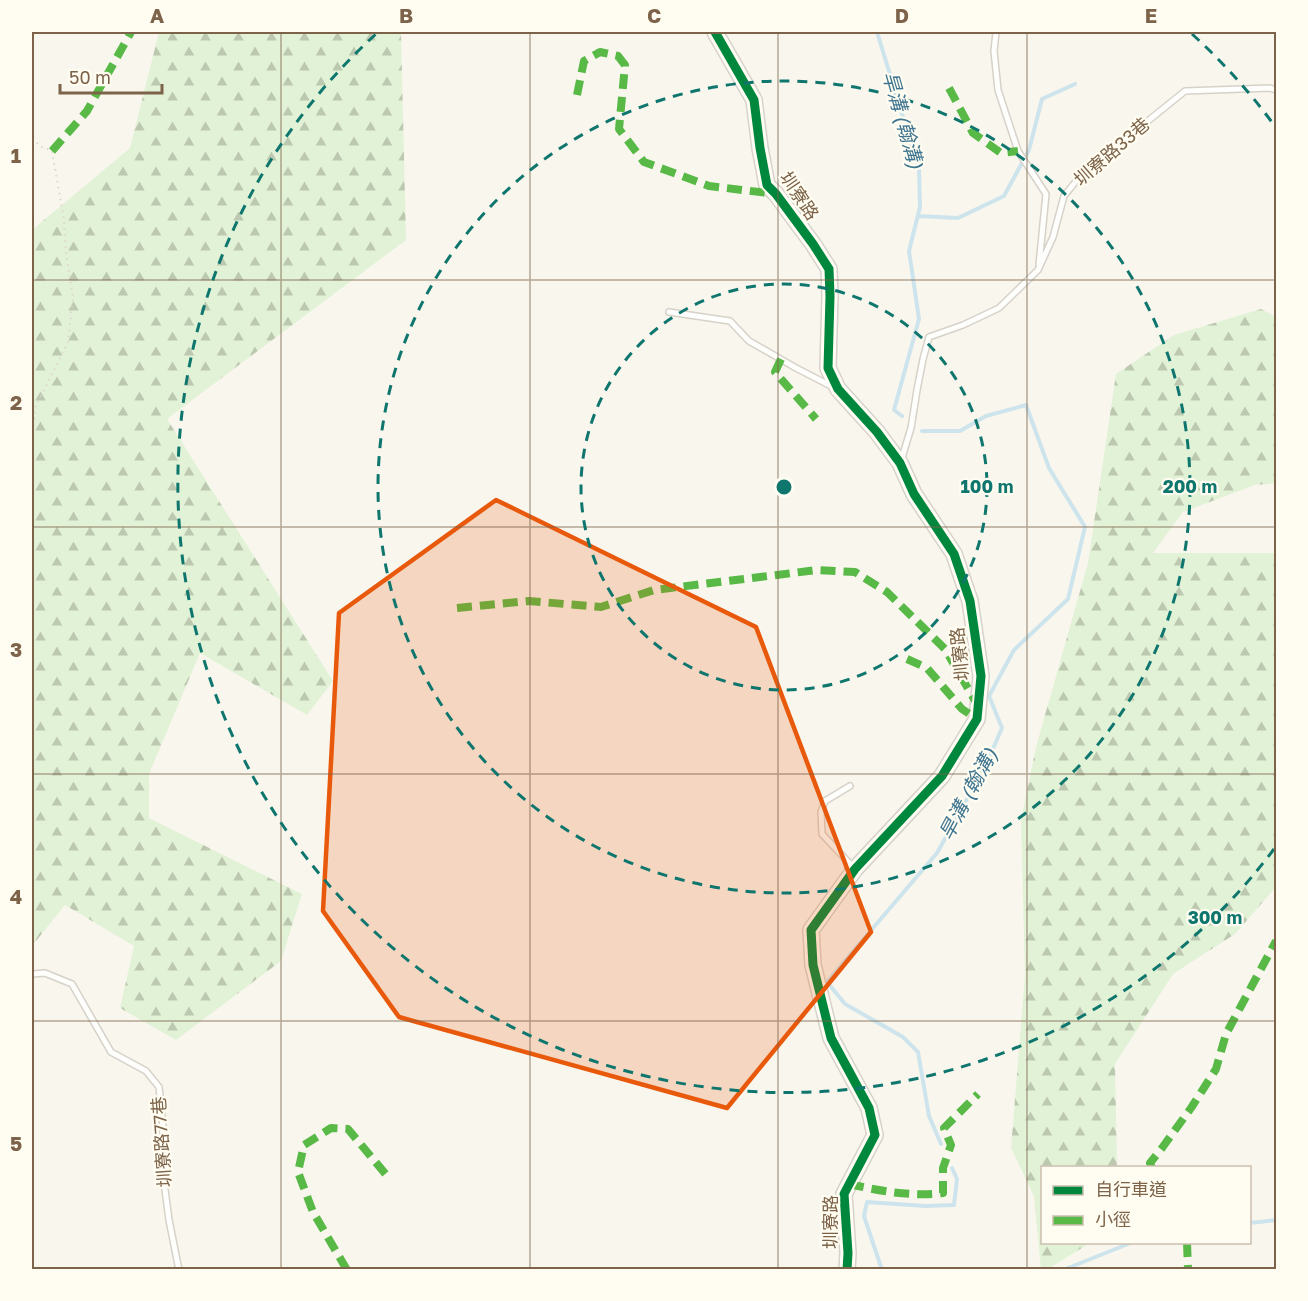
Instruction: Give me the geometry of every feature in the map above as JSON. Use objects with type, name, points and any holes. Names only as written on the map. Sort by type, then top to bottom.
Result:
[{"type":"street","name":"圳寮路","points":[[715,32],[754,100],[767,185],[782,202],[829,269],[828,368],[838,389],[877,432],[900,463],[914,494],[954,554],[970,601],[981,676],[977,719],[942,776],[855,869],[811,930],[813,965],[831,1038],[869,1108],[875,1135],[844,1194],[847,1269]]},
{"type":"lane","points":[[996,32],[994,51],[998,90],[1018,151],[1046,195],[1038,270]]},
{"type":"lane","name":"圳寮路33巷","points":[[900,463],[911,428],[916,390],[929,337],[963,325],[999,308],[1038,270],[1053,237],[1064,196],[1077,180],[1185,91],[1270,88],[1276,90]]},
{"type":"lane","points":[[669,312],[730,321],[748,341],[838,389]]},
{"type":"lane","points":[[850,786],[825,801],[821,812],[822,834],[855,869]]},
{"type":"lane","name":"圳寮路77巷","points":[[32,974],[45,973],[72,984],[111,1052],[146,1071],[159,1087],[163,1127],[162,1167],[169,1221],[179,1269]]},
{"type":"path","points":[[32,138],[42,147],[52,151],[64,220],[66,253],[73,297],[68,342],[36,406],[32,439]]},
{"type":"highlighted area","points":[[496,500],[756,627],[871,932],[727,1108],[399,1017],[323,911],[339,613]]},
{"type":"green space","points":[[159,32],[401,32],[406,240],[167,419],[333,681],[307,715],[200,653],[149,774],[149,818],[302,894],[281,961],[176,1040],[120,1008],[134,946],[65,905],[32,946],[32,230],[130,148]]},
{"type":"green space","points":[[1261,309],[1276,317],[1276,483],[1255,485],[1183,512],[1153,553],[1276,553],[1276,887],[1235,934],[1173,974],[1115,1064],[1117,1166],[1041,1166],[1041,1244],[1088,1244],[1048,1269],[1041,1269],[1034,1196],[1011,1148],[1025,975],[1021,820],[1036,747],[1088,563],[1116,374],[1174,335]]},
{"type":"waterway","name":"旱溝 (翰溝)","points":[[877,32],[919,169],[920,207],[909,251],[919,319],[894,410],[902,416]]},
{"type":"waterway","points":[[918,216],[958,218],[1004,196],[1029,150],[1042,99],[1075,84]]},
{"type":"waterway","name":"旱溝 (翰溝)","points":[[922,431],[960,431],[986,416],[1026,405],[1049,468],[1085,527],[1068,599],[1014,650],[989,696],[1002,728],[985,767],[937,853],[827,982],[845,1004],[903,1037],[918,1052],[929,1116],[941,1144]]},
{"type":"waterway","name":"旱溝 (翰溝)","points":[[882,1270],[864,1216],[867,1202],[925,1206],[954,1205],[957,1179],[952,1168]]},
{"type":"waterway","points":[[1251,1223],[1276,1220]]},
{"type":"waterway","points":[[1063,1270],[1128,1244]]},
{"type":"marked path","points":[[52,151],[87,111],[131,32]]},
{"type":"marked path","points":[[577,95],[584,61],[600,52],[618,56],[625,65],[619,129],[644,162],[709,186],[776,194]]},
{"type":"marked path","points":[[949,88],[973,133],[1001,153],[1018,151]]},
{"type":"marked path","points":[[781,359],[775,372],[816,419]]},
{"type":"marked path","points":[[457,608],[529,601],[601,607],[654,590],[817,570],[855,572],[887,592],[945,649],[977,704]]},
{"type":"marked path","points":[[907,659],[927,668],[962,709],[977,719]]},
{"type":"marked path","points":[[1151,1166],[1150,1163],[1191,1108],[1216,1069],[1226,1034],[1276,941]]},
{"type":"marked path","points":[[849,1184],[908,1194],[943,1193],[943,1168],[951,1145],[944,1128],[978,1094]]},
{"type":"marked path","points":[[347,1270],[313,1212],[298,1172],[304,1145],[331,1128],[348,1129],[388,1177]]},
{"type":"marked path","points":[[1187,1244],[1188,1270]]},
{"type":"cycle path","points":[[715,32],[754,100],[767,185],[813,244],[829,269],[828,368],[838,389],[877,432],[900,463],[914,494],[954,554],[970,601],[981,676],[977,719],[942,776],[855,869],[811,930],[813,965],[831,1038],[869,1108],[875,1135],[844,1194],[847,1270]]}]
